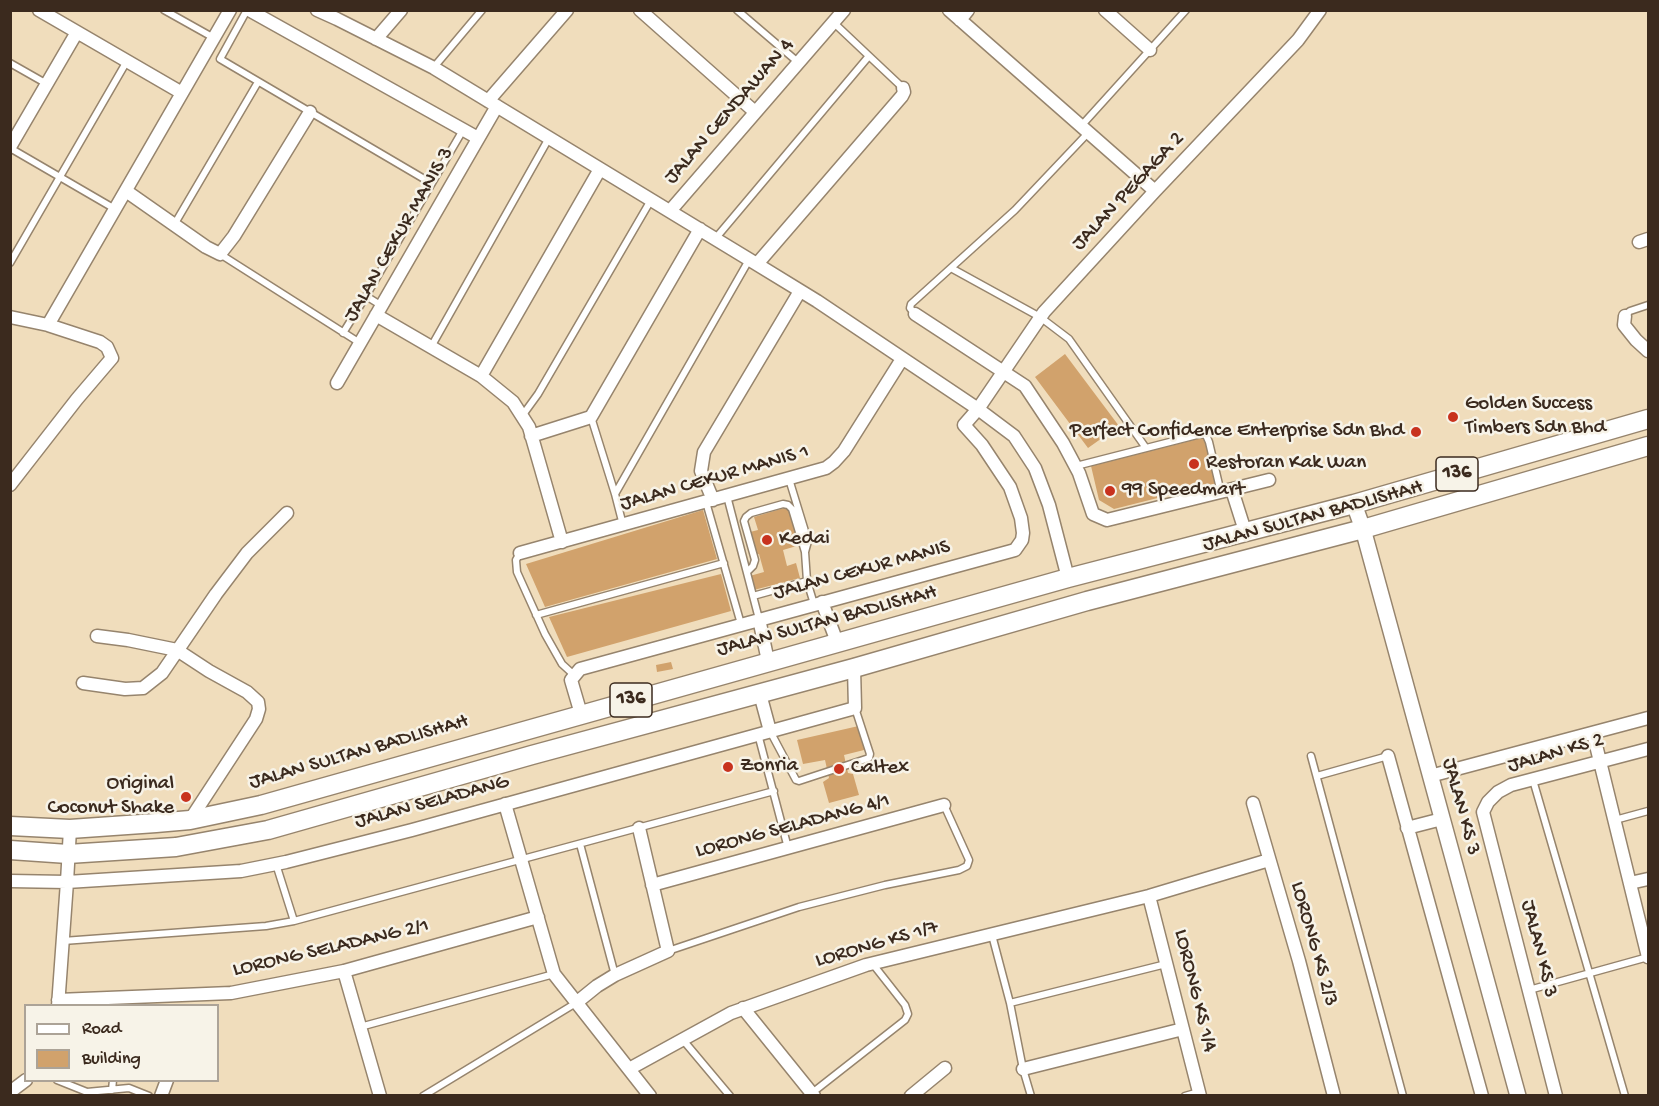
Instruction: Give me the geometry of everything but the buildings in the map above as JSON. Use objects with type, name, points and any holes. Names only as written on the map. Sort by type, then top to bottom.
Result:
[{"type":"main road","name":"JALAN SULTAN BADLISHAH","points":[[10,826],[70,829],[190,820],[261,804],[1068,578],[1354,504],[1648,419]]},
{"type":"main road","name":"JALAN SULTAN BADLISHAH","points":[[10,850],[68,854],[176,847],[268,830],[1087,602],[1648,450]]},
{"type":"street","points":[[39,10],[182,93]]},
{"type":"street","points":[[48,325],[230,10]]},
{"type":"street","points":[[248,10],[478,138]]},
{"type":"street","points":[[317,10],[434,68],[700,229],[800,291],[978,409],[1014,436],[1035,468],[1048,505],[1068,578]]},
{"type":"street","points":[[376,39],[401,10]]},
{"type":"street","name":"JALAN CEKUR MANIS 3","points":[[337,382],[478,138],[492,104],[567,10]]},
{"type":"street","points":[[640,10],[755,112]]},
{"type":"street","points":[[949,10],[964,15],[1085,129],[1155,191]]},
{"type":"street","points":[[1105,10],[1150,50]]},
{"type":"street","name":"JALAN PEGAGA 2","points":[[964,425],[978,409],[1040,317],[1298,40],[1320,10]]},
{"type":"street","name":"JALAN CENDAWAN 4","points":[[670,211],[799,63],[837,15]]},
{"type":"street","points":[[10,148],[14,133],[47,84],[76,32]]},
{"type":"street","points":[[753,262],[902,96],[903,88]]},
{"type":"street","points":[[126,191],[220,254],[234,236],[310,112]]},
{"type":"street","points":[[481,376],[600,169]]},
{"type":"street","points":[[531,436],[591,417],[700,229]]},
{"type":"street","points":[[709,501],[701,471],[704,452],[800,291]]},
{"type":"street","points":[[379,310],[430,347],[481,376],[513,402],[529,427],[562,542]]},
{"type":"street","points":[[915,314],[1025,386],[1079,473],[1093,514],[1107,520],[1269,480]]},
{"type":"street","points":[[1625,316],[1624,325],[1648,351]]},
{"type":"street","points":[[10,317],[48,325],[100,342],[107,347],[112,358],[76,399],[10,485]]},
{"type":"street","name":"JALAN CEKUR MANIS 1","points":[[520,553],[826,468],[844,451],[902,359]]},
{"type":"street","name":"JALAN CEKUR MANIS","points":[[577,672],[741,624],[1015,550],[1022,540],[1023,533],[1011,488],[982,445],[964,425]]},
{"type":"street","points":[[1226,491],[1245,531]]},
{"type":"street","name":"JALAN KS 3","points":[[1354,504],[1363,529],[1518,1095]]},
{"type":"street","points":[[83,683],[125,689],[143,688],[162,673],[247,553],[287,513]]},
{"type":"street","points":[[818,603],[837,642]]},
{"type":"street","points":[[759,620],[768,661]]},
{"type":"street","points":[[97,636],[177,650],[247,692],[258,702],[259,709],[256,719],[190,820]]},
{"type":"street","points":[[854,668],[855,708]]},
{"type":"street","points":[[577,672],[571,680],[581,714]]},
{"type":"street","points":[[760,694],[764,733]]},
{"type":"street","name":"JALAN SELADANG","points":[[10,881],[67,882],[240,871],[276,864],[412,830],[855,708]]},
{"type":"street","points":[[1430,776],[1648,717]]},
{"type":"street","points":[[1593,733],[1648,957]]},
{"type":"street","name":"JALAN KS 2","points":[[1483,812],[1488,802],[1498,792],[1511,785],[1648,749]]},
{"type":"street","points":[[1388,756],[1482,1095]]},
{"type":"street","name":"LORONG KS 2/3","points":[[1252,803],[1299,961],[1334,1095]]},
{"type":"street","points":[[505,804],[554,974],[650,1095]]},
{"type":"street","name":"LORONG SELADANG 4/1","points":[[652,885],[944,806]]},
{"type":"street","name":"JALAN KS 3","points":[[1483,812],[1556,1095]]},
{"type":"street","points":[[1407,828],[1442,819]]},
{"type":"street","points":[[576,1003],[615,975],[668,951],[639,828]]},
{"type":"street","points":[[58,1003],[70,829]]},
{"type":"street","name":"LORONG KS 1/7","points":[[628,1069],[731,1013],[872,963],[1149,896],[1269,860]]},
{"type":"street","points":[[1630,884],[1648,879]]},
{"type":"street","name":"LORONG KS 1/4","points":[[1149,896],[1200,1094]]},
{"type":"street","name":"LORONG SELADANG 2/1","points":[[58,1003],[178,1000],[231,993],[344,970],[538,917]]},
{"type":"street","points":[[344,970],[380,1095]]},
{"type":"street","points":[[743,1008],[813,1094]]},
{"type":"street","points":[[1023,1069],[1183,1029]]},
{"type":"street","points":[[911,1095],[945,1068]]},
{"type":"street","points":[[10,1092],[24,1082]]},
{"type":"lane","points":[[164,10],[214,38]]},
{"type":"lane","points":[[248,10],[220,59],[431,183]]},
{"type":"lane","points":[[434,68],[482,10]]},
{"type":"lane","points":[[737,10],[799,63]]},
{"type":"lane","points":[[915,314],[910,308],[911,304],[1015,210],[1186,10]]},
{"type":"lane","points":[[837,15],[869,56],[903,88]]},
{"type":"lane","points":[[715,239],[869,56]]},
{"type":"lane","points":[[10,263],[127,61]]},
{"type":"lane","points":[[10,63],[47,84]]},
{"type":"lane","points":[[174,225],[258,82]]},
{"type":"lane","points":[[343,333],[463,130]]},
{"type":"lane","points":[[430,347],[549,138]]},
{"type":"lane","points":[[10,148],[115,209]]},
{"type":"lane","points":[[522,417],[538,394],[651,200]]},
{"type":"lane","points":[[220,254],[360,344]]},
{"type":"lane","points":[[615,494],[753,262]]},
{"type":"lane","points":[[951,268],[1040,317],[1069,339],[1146,448]]},
{"type":"lane","points":[[366,296],[379,310]]},
{"type":"lane","points":[[1625,316],[1630,310],[1648,305]]},
{"type":"lane","points":[[591,417],[623,525]]},
{"type":"lane","points":[[1075,466],[1201,434],[1206,435],[1226,491]]},
{"type":"lane","points":[[789,479],[808,542],[805,552]]},
{"type":"lane","points":[[727,496],[759,620]]},
{"type":"lane","points":[[709,501],[741,624]]},
{"type":"lane","points":[[747,572],[755,560],[744,521],[746,517],[751,513],[783,504],[788,505],[792,509],[805,552],[807,580],[818,603]]},
{"type":"lane","points":[[520,553],[516,560],[517,572],[545,634],[562,664],[577,672]]},
{"type":"lane","points":[[536,615],[724,563]]},
{"type":"lane","points":[[753,596],[807,580]]},
{"type":"lane","points":[[764,733],[796,780],[799,781],[869,758],[870,754],[855,708]]},
{"type":"lane","points":[[764,733],[774,791],[788,848]]},
{"type":"lane","points":[[1311,756],[1403,1095]]},
{"type":"lane","points":[[1317,776],[1388,756]]},
{"type":"lane","points":[[1533,780],[1625,1095]]},
{"type":"lane","points":[[62,941],[266,926],[294,921],[774,791]]},
{"type":"lane","points":[[668,951],[799,908],[968,866],[969,860],[944,806]]},
{"type":"lane","points":[[1615,820],[1648,811]]},
{"type":"lane","points":[[580,844],[615,975]]},
{"type":"lane","points":[[276,864],[294,921]]},
{"type":"lane","points":[[992,934],[1011,1004],[1023,1069],[1031,1095]]},
{"type":"lane","points":[[1529,990],[1648,957]]},
{"type":"lane","points":[[813,1094],[905,1020],[908,1014],[905,1005],[872,963]]},
{"type":"lane","points":[[1011,1004],[1167,964]]},
{"type":"lane","points":[[360,1027],[554,974]]},
{"type":"lane","points":[[423,1095],[576,1003]]},
{"type":"lane","points":[[683,1039],[730,1095]]},
{"type":"lane","points":[[62,1082],[87,1092],[129,1088],[149,1095]]},
{"type":"lane","points":[[112,1090],[113,1082]]},
{"type":"lane","points":[[1185,1095],[1200,1094]]},
{"type":"place","name":"Golden Success Timbers Sdn Bhd","points":[[1453,417]]},
{"type":"place","name":"Perfect Confidence Enterprise Sdn Bhd","points":[[1416,432]]},
{"type":"place","name":"Restoran Kak Wan","points":[[1194,464]]},
{"type":"place","name":"99 Speedmart","points":[[1110,491]]},
{"type":"place","name":"Kedai","points":[[767,540]]},
{"type":"place","name":"Zonria","points":[[728,767]]},
{"type":"place","name":"Caltex","points":[[839,769]]},
{"type":"place","name":"Original Coconut Shake","points":[[186,797]]}]
